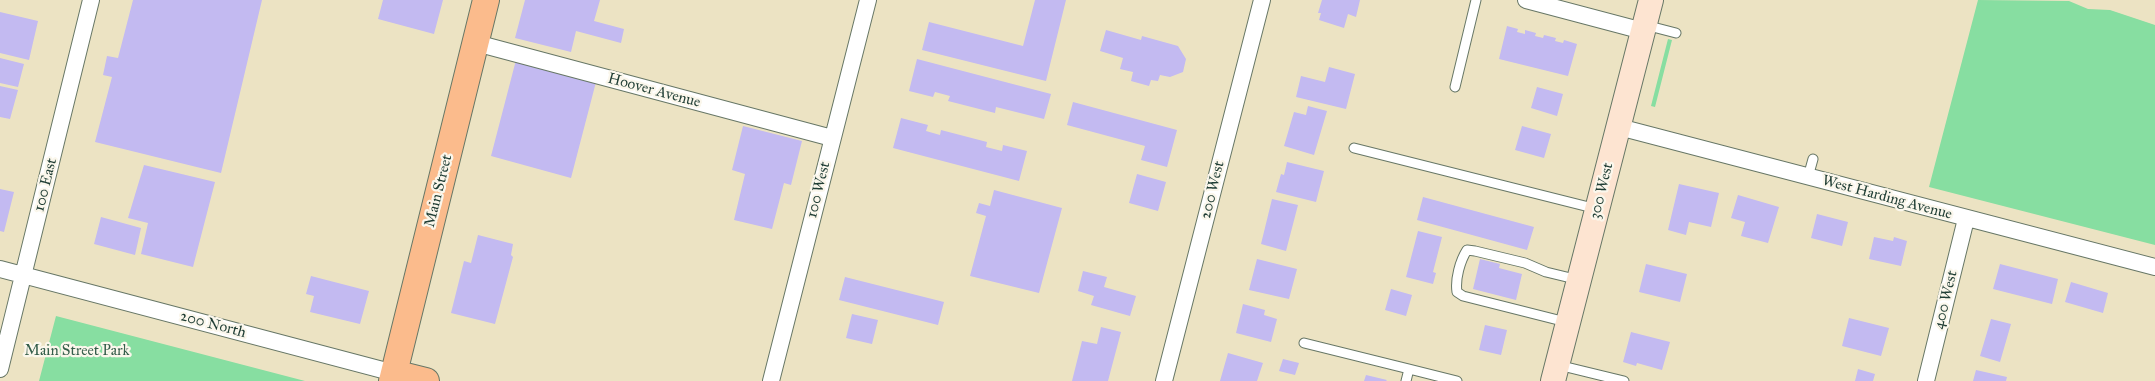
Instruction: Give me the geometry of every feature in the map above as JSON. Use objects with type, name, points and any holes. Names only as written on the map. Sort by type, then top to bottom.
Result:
[{"type":"main road","name":"Main Street","points":[[393,377],[486,0]]},
{"type":"main road","name":"200 North","points":[[393,377],[426,381]]},
{"type":"street","name":"100 East","points":[[0,369],[91,0]]},
{"type":"street","name":"100 West","points":[[771,381],[868,0]]},
{"type":"street","name":"200 West","points":[[1164,381],[1262,0]]},
{"type":"street","points":[[1526,0],[1644,28]]},
{"type":"street","name":"300 West","points":[[1555,373],[1651,0]]},
{"type":"street","name":"Hoover Avenue","points":[[476,43],[832,138]]},
{"type":"street","name":"West Harding Avenue","points":[[1618,126],[2155,267]]},
{"type":"street","name":"400 West","points":[[1926,381],[1966,218]]},
{"type":"street","name":"200 North","points":[[0,269],[393,377]]},
{"type":"lane","points":[[1455,87],[1476,0]]},
{"type":"lane","points":[[1644,28],[1676,33]]},
{"type":"lane","points":[[1354,148],[1597,210]]},
{"type":"lane","points":[[1808,177],[1813,158]]},
{"type":"lane","points":[[1568,323],[1463,296],[1457,292],[1456,286],[1462,257],[1467,250],[1474,251],[1525,263],[1546,272],[1579,280]]},
{"type":"lane","points":[[1304,343],[1458,381]]},
{"type":"lane","points":[[1406,381],[1408,369]]},
{"type":"lane","points":[[1555,373],[1624,381]]},
{"type":"green space","points":[[1978,0],[2069,1],[2088,9],[2110,10],[2155,25],[2155,245],[1929,187]]},
{"type":"green space","points":[[1668,39],[1672,40],[1655,107],[1651,106]]},
{"type":"green space","name":"Main Street Park","points":[[56,316],[305,381],[39,381]]},
{"type":"building","points":[[133,0],[262,0],[221,173],[95,142],[112,77],[103,75],[107,56],[118,58]]},
{"type":"building","points":[[383,0],[443,0],[434,34],[378,19]]},
{"type":"building","points":[[525,0],[600,0],[594,21],[624,29],[621,43],[576,31],[571,52],[515,38]]},
{"type":"building","points":[[1035,0],[1066,0],[1046,81],[922,50],[929,22],[1023,46]]},
{"type":"building","points":[[1322,0],[1360,0],[1356,17],[1348,14],[1344,28],[1319,20],[1321,13],[1318,13]]},
{"type":"building","points":[[0,12],[38,21],[29,60],[0,53]]},
{"type":"building","points":[[1507,26],[1518,29],[1517,32],[1525,34],[1525,30],[1536,33],[1535,36],[1543,38],[1544,35],[1556,38],[1555,41],[1563,43],[1564,40],[1577,44],[1568,76],[1499,59]]},
{"type":"building","points":[[1106,30],[1141,40],[1142,36],[1178,46],[1186,59],[1183,72],[1170,77],[1160,75],[1158,81],[1151,80],[1149,86],[1131,81],[1133,72],[1120,69],[1123,58],[1100,51]]},
{"type":"building","points":[[0,58],[24,64],[18,87],[0,83]]},
{"type":"building","points":[[917,59],[1051,94],[1044,119],[996,107],[995,113],[948,101],[950,96],[935,92],[933,97],[909,91]]},
{"type":"building","points":[[516,60],[596,82],[571,178],[491,156]]},
{"type":"building","points":[[1329,67],[1355,74],[1346,109],[1296,97],[1301,76],[1325,82]]},
{"type":"building","points":[[0,86],[18,90],[10,119],[0,117]]},
{"type":"building","points":[[1537,87],[1563,94],[1557,116],[1531,108]]},
{"type":"building","points":[[1073,102],[1177,130],[1167,167],[1141,160],[1145,146],[1067,125]]},
{"type":"building","points":[[1308,106],[1327,111],[1314,155],[1284,146],[1294,112],[1306,115]]},
{"type":"building","points":[[901,118],[928,125],[926,131],[940,135],[941,130],[987,142],[986,147],[1002,151],[1003,145],[1027,151],[1019,181],[893,148]]},
{"type":"building","points":[[743,126],[802,141],[791,185],[784,183],[772,229],[734,220],[745,174],[732,170]]},
{"type":"building","points":[[1522,126],[1551,134],[1544,158],[1515,150]]},
{"type":"building","points":[[1287,162],[1324,171],[1316,202],[1276,192],[1281,174],[1284,175]]},
{"type":"building","points":[[144,165],[215,182],[193,267],[141,254],[148,223],[128,218]]},
{"type":"building","points":[[1137,174],[1166,182],[1158,211],[1129,203]]},
{"type":"building","points":[[1679,184],[1719,193],[1711,227],[1689,222],[1686,235],[1668,230]]},
{"type":"building","points":[[0,189],[14,192],[4,232],[0,231]]},
{"type":"building","points":[[994,190],[1062,208],[1039,293],[970,276],[986,216],[976,213],[979,203],[990,206]]},
{"type":"building","points":[[1738,195],[1779,207],[1768,243],[1741,236],[1745,222],[1731,218]]},
{"type":"building","points":[[1423,197],[1534,227],[1527,250],[1417,220]]},
{"type":"building","points":[[1272,199],[1298,205],[1286,251],[1261,244]]},
{"type":"building","points":[[1817,214],[1848,222],[1842,246],[1811,238]]},
{"type":"building","points":[[101,217],[141,228],[135,255],[94,244]]},
{"type":"building","points":[[1418,231],[1442,237],[1433,272],[1436,273],[1433,284],[1406,277]]},
{"type":"building","points":[[478,235],[513,244],[511,255],[513,257],[495,324],[451,313],[464,261],[471,263]]},
{"type":"building","points":[[1874,237],[1893,241],[1894,237],[1907,241],[1901,266],[1869,259]]},
{"type":"building","points":[[1257,259],[1297,269],[1289,299],[1249,290]]},
{"type":"building","points":[[1480,259],[1500,264],[1499,268],[1522,274],[1516,300],[1473,289]]},
{"type":"building","points":[[1646,264],[1687,274],[1680,302],[1639,292]]},
{"type":"building","points":[[2000,264],[2058,279],[2052,304],[1993,289]]},
{"type":"building","points":[[1083,271],[1107,277],[1104,287],[1136,296],[1130,316],[1091,305],[1094,296],[1078,291]]},
{"type":"building","points":[[311,276],[369,291],[360,324],[310,312],[314,296],[306,294]]},
{"type":"building","points":[[845,277],[944,302],[938,325],[839,300]]},
{"type":"building","points":[[2071,282],[2108,293],[2103,313],[2065,302]]},
{"type":"building","points":[[1391,289],[1412,295],[1406,316],[1385,310]]},
{"type":"building","points":[[1243,304],[1265,310],[1264,315],[1277,319],[1271,342],[1236,333]]},
{"type":"building","points":[[852,314],[878,320],[872,344],[846,338]]},
{"type":"building","points":[[1849,318],[1889,328],[1881,356],[1842,346]]},
{"type":"building","points":[[1991,319],[2011,324],[2000,362],[1980,356]]},
{"type":"building","points":[[1485,325],[1507,330],[1501,355],[1479,350]]},
{"type":"building","points":[[1101,327],[1121,332],[1108,381],[1072,381],[1082,341],[1097,344]]},
{"type":"building","points":[[1631,332],[1670,342],[1662,370],[1637,363],[1636,366],[1623,362]]},
{"type":"building","points":[[1228,353],[1263,363],[1257,381],[1220,381]]},
{"type":"building","points":[[1283,359],[1299,363],[1295,375],[1279,371]]},
{"type":"building","points":[[1858,369],[1875,374],[1873,381],[1855,381]]},
{"type":"building","points":[[1976,370],[2007,377],[2006,381],[1973,381]]},
{"type":"building","points":[[1366,375],[1387,380],[1364,381]]}]
